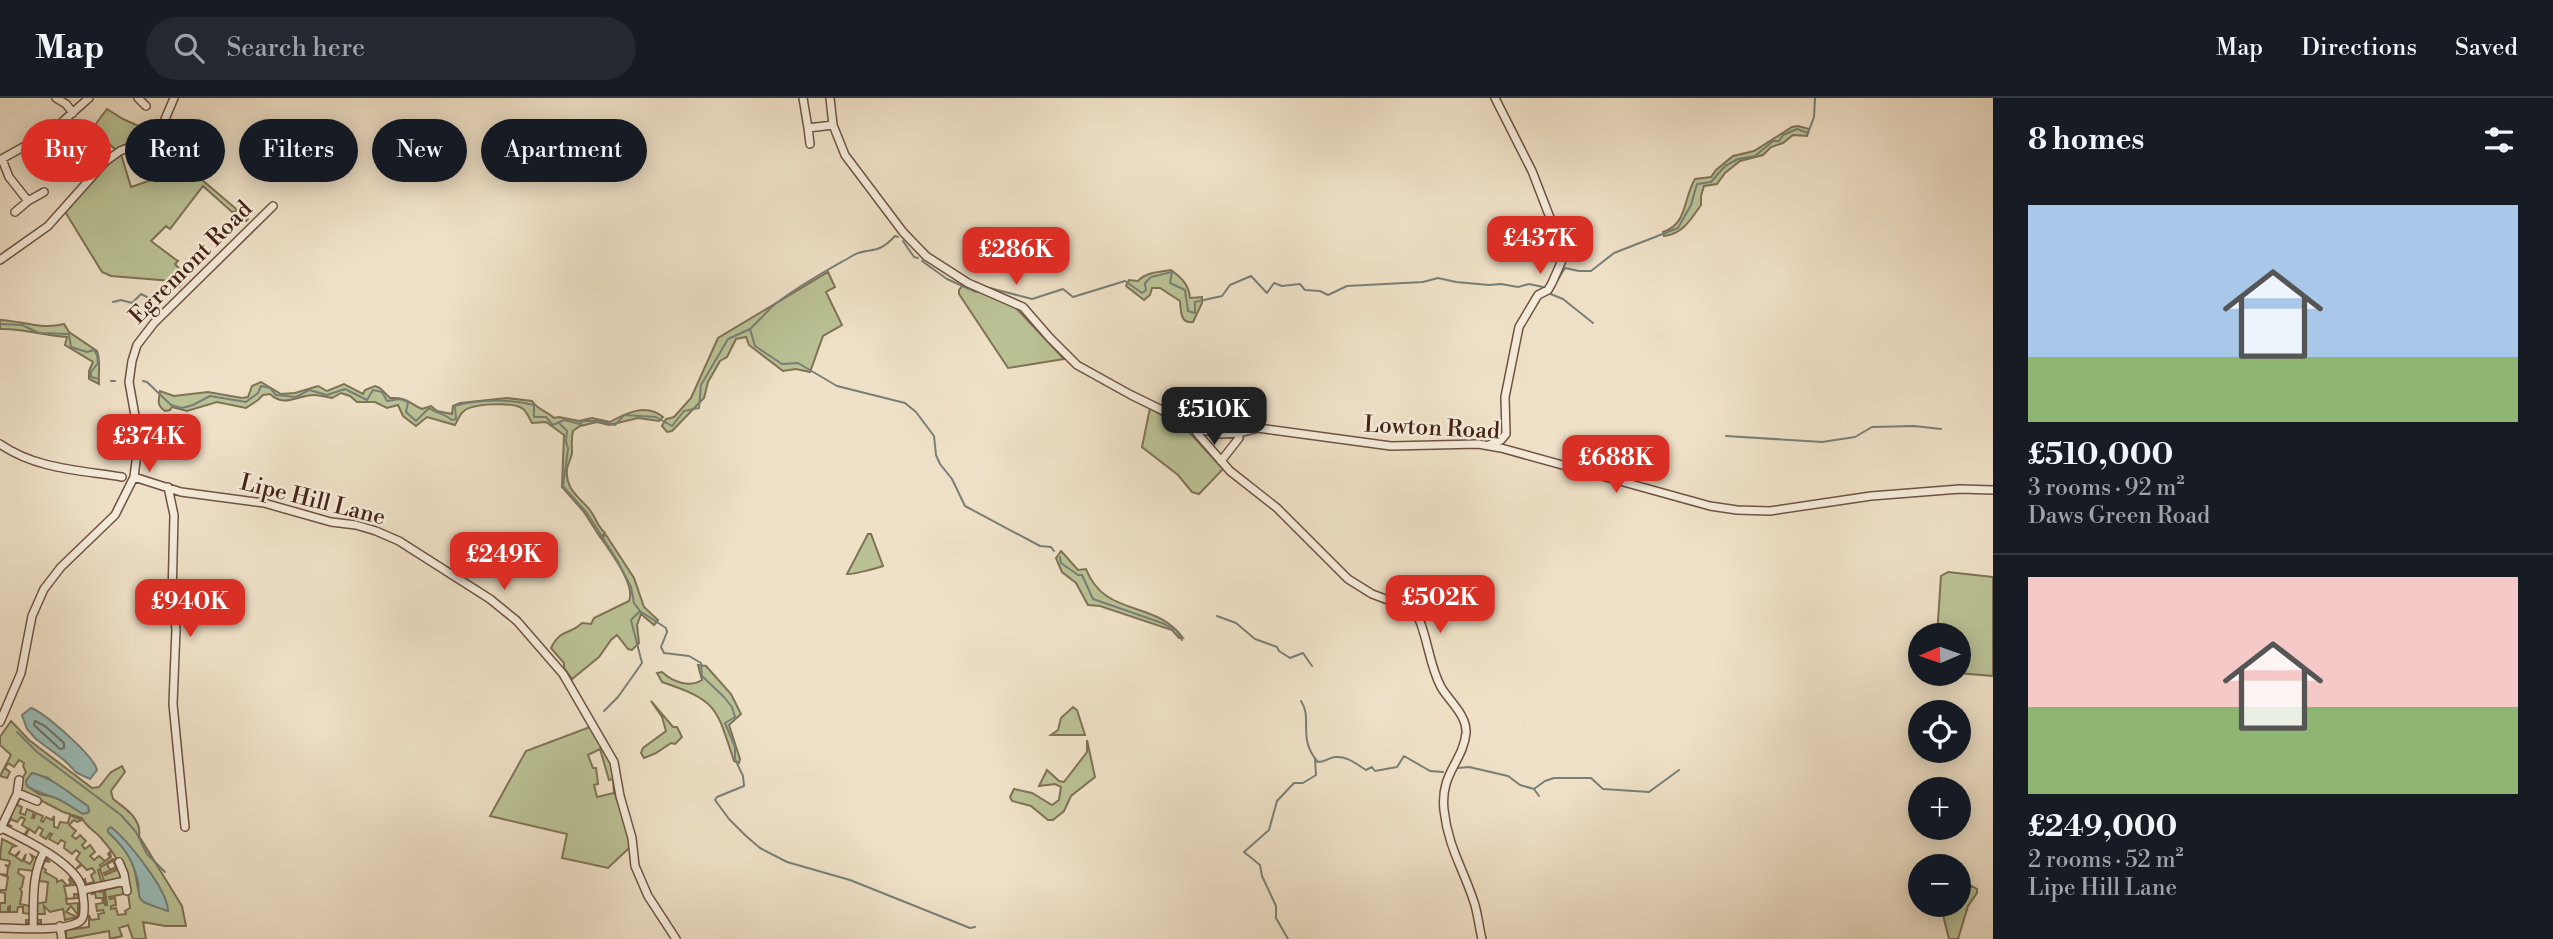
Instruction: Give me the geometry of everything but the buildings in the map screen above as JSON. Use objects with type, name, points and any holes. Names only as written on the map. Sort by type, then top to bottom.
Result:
[{"type":"street","points":[[66,119],[89,98]]},
{"type":"street","points":[[0,260],[48,226],[106,161],[120,151],[152,139],[160,131],[174,98]]},
{"type":"street","points":[[803,98],[810,144]]},
{"type":"street","points":[[830,98],[833,125],[845,155],[903,233],[926,256],[968,283],[1023,307],[1077,365],[1195,427],[1197,433],[1230,471],[1277,508],[1348,579],[1373,594],[1415,610],[1423,627],[1435,675],[1466,727],[1463,745],[1446,779],[1444,806],[1449,841],[1474,901],[1482,939]]},
{"type":"street","points":[[1495,98],[1532,171],[1563,258],[1552,283],[1530,306],[1519,327],[1505,397],[1507,426],[1504,437],[1510,451]]},
{"type":"street","points":[[54,100],[73,113]]},
{"type":"street","points":[[808,128],[833,125]]},
{"type":"street","points":[[21,149],[1,160],[9,177],[28,201]]},
{"type":"street","points":[[15,212],[44,192]]},
{"type":"street","name":"Egremont Road","points":[[0,722],[21,673],[32,616],[44,589],[61,567],[115,515],[134,477],[139,438],[129,382],[137,345],[154,323],[273,206]]},
{"type":"street","name":"Lowton Road","points":[[1195,427],[1220,433],[1239,433],[1258,428],[1391,446],[1488,446],[1710,506],[1753,511],[1784,510],[1871,496],[1960,489],[1993,490]]},
{"type":"street","points":[[1221,461],[1239,438],[1239,433]]},
{"type":"street","points":[[1488,446],[1504,437]]},
{"type":"street","points":[[0,444],[14,454],[40,464],[122,477]]},
{"type":"street","name":"Lipe Hill Lane","points":[[134,477],[181,492],[264,503],[331,522],[376,531],[415,551],[490,599],[517,621],[563,674],[605,745],[617,771],[620,796],[632,838],[635,866],[648,896],[676,939]]},
{"type":"street","points":[[168,488],[174,515],[172,589],[176,629],[173,704],[185,827]]},
{"type":"street","points":[[0,928],[60,926],[78,923],[83,918],[83,890],[79,880],[69,869],[44,852],[0,829],[18,793],[19,780]]},
{"type":"street","points":[[18,793],[37,801]]},
{"type":"street","points":[[33,928],[35,884],[38,864],[44,852]]},
{"type":"street","points":[[119,863],[127,891]]},
{"type":"street","points":[[83,890],[125,881]]},
{"type":"street","points":[[60,926],[62,939]]},
{"type":"green space","points":[[107,109],[125,120],[125,145],[116,150],[111,146],[111,119],[100,119]]},
{"type":"green space","points":[[1798,126],[1809,129],[1807,136],[1793,135],[1783,143],[1771,147],[1763,155],[1740,161],[1725,173],[1717,184],[1704,186],[1701,205],[1690,220],[1681,229],[1664,236],[1663,232],[1681,217],[1695,179],[1711,177],[1733,156],[1754,151]]},
{"type":"green space","points":[[121,154],[125,182],[129,182],[131,187],[146,182],[205,182],[248,219],[246,221],[237,211],[232,212],[203,186],[170,229],[166,226],[151,241],[178,261],[175,264],[182,272],[187,269],[192,272],[179,287],[172,281],[111,276],[102,272],[64,210],[91,182],[111,182],[111,161]]},
{"type":"green space","points":[[1171,270],[1184,282],[1190,298],[1202,297],[1193,322],[1183,319],[1180,301],[1160,288],[1152,288],[1150,295],[1144,300],[1126,286],[1129,280],[1138,281],[1149,274]]},
{"type":"green space","points":[[828,272],[835,287],[826,292],[842,325],[823,336],[810,372],[796,369],[783,371],[749,345],[746,337],[736,339],[727,357],[720,361],[708,382],[704,398],[672,431],[667,432],[662,426],[666,419],[674,417],[691,398],[718,338]]},
{"type":"green space","points":[[963,285],[1014,306],[1064,359],[1008,368],[959,294]]},
{"type":"green space","points":[[0,320],[40,326],[64,324],[69,332],[97,351],[99,384],[89,379],[93,362],[65,345],[67,337],[0,329]]},
{"type":"green space","points":[[261,382],[281,394],[318,386],[327,391],[344,384],[363,394],[365,390],[375,386],[390,398],[404,399],[422,409],[431,406],[437,411],[452,414],[453,406],[460,403],[507,398],[532,401],[554,418],[579,421],[592,418],[610,422],[643,410],[663,417],[659,421],[638,418],[609,425],[597,422],[580,426],[573,431],[572,453],[567,469],[568,482],[605,533],[600,537],[584,512],[562,487],[564,435],[546,422],[532,423],[526,412],[518,407],[493,404],[475,407],[462,413],[455,425],[427,417],[416,426],[403,416],[398,405],[387,408],[375,402],[357,402],[341,393],[332,398],[314,395],[286,400],[270,394],[263,395],[246,408],[217,402],[187,411],[172,407],[165,411],[159,404],[160,391],[174,396],[208,392],[242,398],[248,397],[252,386]]},
{"type":"green space","points":[[1150,408],[1189,432],[1223,469],[1199,494],[1192,492],[1178,475],[1142,447]]},
{"type":"green space","points":[[868,534],[871,534],[883,566],[847,574]]},
{"type":"green space","points":[[606,535],[634,578],[644,607],[658,620],[654,625],[641,614],[637,625],[639,643],[632,650],[628,649],[617,635],[599,657],[572,679],[564,668],[564,663],[551,648],[555,642],[562,634],[582,623],[591,624],[594,618],[629,601],[626,578],[601,538]]},
{"type":"green space","points":[[1061,551],[1078,570],[1086,569],[1094,584],[1105,595],[1159,618],[1172,626],[1183,638],[1179,638],[1172,630],[1100,606],[1088,605],[1076,583],[1062,572],[1056,558]]},
{"type":"green space","points":[[1948,572],[1993,577],[1993,676],[1971,674],[1971,623],[1938,623],[1941,576]]},
{"type":"green space","points":[[698,665],[706,666],[731,694],[741,714],[729,725],[739,763],[734,761],[723,729],[712,708],[694,695],[662,682],[657,673],[662,672],[676,681],[692,684],[702,680]]},
{"type":"green space","points":[[651,701],[673,727],[677,727],[682,737],[675,744],[671,743],[644,758],[641,753],[643,748],[666,731],[662,717]]},
{"type":"green space","points":[[1073,707],[1077,710],[1085,735],[1051,735],[1058,730],[1061,718]]},
{"type":"green space","points":[[11,721],[29,740],[92,788],[99,787],[111,772],[122,766],[125,772],[111,791],[113,799],[127,810],[138,824],[139,836],[182,906],[186,926],[143,922],[146,939],[133,939],[128,925],[119,928],[122,936],[110,939],[109,931],[66,939],[66,930],[89,927],[89,915],[91,920],[99,919],[98,914],[104,913],[103,910],[97,911],[96,904],[103,903],[102,898],[96,898],[95,893],[92,894],[93,891],[103,890],[107,905],[105,890],[122,886],[124,894],[109,897],[115,898],[116,905],[111,906],[111,909],[116,908],[118,915],[126,914],[125,911],[130,908],[125,878],[114,855],[82,818],[63,812],[21,790],[21,781],[26,772],[24,763],[19,760],[14,767],[8,763],[5,768],[10,772],[7,778],[0,776],[11,755],[0,745],[0,737]],"holes":[[[32,773],[48,778],[89,810],[87,813],[54,797],[39,794],[27,786],[26,781]],[[110,829],[151,875],[165,910],[142,900],[132,863],[109,832]]]},
{"type":"green space","points":[[590,727],[613,765],[615,794],[629,835],[630,847],[608,868],[562,858],[567,834],[490,816],[526,751]],"holes":[[[600,749],[609,780],[613,779],[614,793],[597,797],[594,785],[598,784],[596,768],[593,768],[588,755]]]},
{"type":"green space","points":[[1087,740],[1095,777],[1071,796],[1064,811],[1053,820],[1048,820],[1031,806],[1012,801],[1010,797],[1014,789],[1032,793],[1052,805],[1059,800],[1061,787],[1055,784],[1039,786],[1047,770],[1064,782],[1087,752]]},
{"type":"green space","points":[[19,797],[26,798],[20,798],[17,805],[22,807],[20,813],[25,815],[27,809],[34,812],[32,818],[36,813],[43,816],[43,822],[46,817],[52,820],[54,816],[54,827],[58,828],[60,822],[68,823],[70,815],[82,820],[74,820],[69,825],[76,831],[72,836],[76,839],[80,835],[86,841],[82,845],[85,849],[90,845],[95,852],[90,856],[94,860],[99,856],[105,861],[110,857],[110,852],[111,857],[100,865],[101,867],[113,859],[115,860],[107,864],[110,870],[116,867],[114,863],[117,862],[118,867],[104,873],[105,875],[119,869],[121,878],[105,884],[100,869],[98,870],[102,884],[86,885],[83,880],[85,879],[86,884],[94,882],[91,875],[95,872],[82,865],[76,869],[81,864],[76,859],[80,853],[76,850],[72,854],[64,848],[65,842],[61,840],[58,844],[49,839],[52,834],[50,833],[46,839],[40,835],[43,830],[39,827],[35,833],[29,829],[26,835],[28,838],[21,834],[25,834],[28,829],[22,825],[25,819],[21,817],[17,822],[11,819],[8,824],[11,826],[8,827],[7,825]]},
{"type":"green space","points":[[2,839],[16,846],[12,847],[9,853],[15,856],[20,851],[16,857],[22,861],[26,854],[24,861],[30,864],[33,859],[31,855],[38,859],[34,871],[19,869],[18,873],[24,877],[20,889],[20,904],[30,906],[30,914],[23,913],[23,907],[18,907],[17,912],[10,912],[10,906],[8,912],[0,912],[0,903],[5,903],[5,893],[0,890],[6,890],[8,877],[0,874],[7,875],[8,867],[5,865],[9,866],[10,861],[0,859]]},
{"type":"green space","points":[[45,858],[50,862],[45,861],[42,867],[45,872],[57,879],[57,882],[62,880],[67,886],[64,886],[67,904],[78,903],[78,915],[71,906],[66,912],[77,917],[65,920],[63,909],[50,912],[44,906],[45,914],[37,914],[37,920],[41,920],[41,923],[36,923],[36,904],[46,902],[48,882],[39,881],[41,864]]},
{"type":"green space","points":[[1971,887],[1977,889],[1977,893],[1971,902]]},
{"type":"green space","points":[[1944,917],[1965,917],[1958,939],[1949,939]]},
{"type":"water","points":[[31,708],[57,726],[87,755],[97,770],[90,779],[77,773],[27,729],[22,715]]},
{"type":"water","points":[[32,773],[61,787],[88,806],[89,812],[83,814],[61,800],[27,786],[26,781]]},
{"type":"water","points":[[111,827],[137,854],[154,879],[168,911],[140,898],[131,860],[108,832]]},
{"type":"waterway","points":[[1551,291],[1565,268],[1591,271],[1614,253],[1678,228],[1691,205],[1697,184],[1711,182],[1725,166],[1738,159],[1755,156],[1773,141],[1779,141],[1783,135],[1797,129],[1808,133],[1814,117],[1815,98]]},
{"type":"waterway","points":[[751,328],[774,305],[802,285],[858,253],[883,247],[895,236],[898,237]]},
{"type":"waterway","points":[[903,241],[914,257],[918,258]]},
{"type":"waterway","points":[[922,261],[947,279],[976,292]]},
{"type":"waterway","points":[[986,287],[1032,299],[1063,289],[1073,297],[1125,281],[1142,293],[1146,290],[1145,283],[1151,277],[1172,272],[1170,283],[1185,290],[1188,311],[1195,313],[1195,302],[1222,296],[1230,285],[1251,276],[1267,293],[1274,283],[1282,286],[1300,284],[1305,290],[1320,291],[1328,295],[1347,286],[1423,282],[1438,278],[1489,285],[1518,287],[1529,284],[1543,287]]},
{"type":"waterway","points":[[1548,293],[1563,299],[1593,323]]},
{"type":"waterway","points":[[113,302],[121,300],[132,303],[141,294],[149,298]]},
{"type":"waterway","points":[[0,324],[22,325],[39,333],[69,334],[71,347],[87,352],[94,350],[98,363],[91,372],[91,377],[99,379]]},
{"type":"waterway","points":[[143,381],[171,405],[182,408],[210,396],[246,402],[258,393],[261,386],[270,388],[276,395],[296,397],[309,390],[327,395],[345,389],[367,400],[373,390],[382,392],[387,401],[400,399],[408,402],[406,412],[416,421],[429,408],[452,420],[456,419],[455,406],[494,401],[534,405],[534,417],[546,417],[553,425],[564,420],[580,424],[583,421],[598,421],[615,425],[624,415],[656,417],[672,426],[684,411],[699,408],[701,385],[728,339],[750,329],[755,346],[782,364],[798,363],[837,386],[905,403],[916,412],[934,436],[936,455],[965,506],[1040,546],[1051,547],[1054,551]]},
{"type":"waterway","points":[[560,424],[567,431],[568,449],[563,486],[587,513],[617,560],[631,587],[634,603],[640,611],[631,620],[642,663],[618,697],[604,711]]},
{"type":"waterway","points":[[1726,436],[1822,442],[1855,437],[1872,427],[1914,426],[1941,429]]},
{"type":"waterway","points":[[1060,557],[1061,563],[1082,575],[1093,599],[1162,623],[1176,630],[1182,640]]},
{"type":"waterway","points":[[640,611],[666,628],[661,647],[664,653],[689,656],[701,663],[702,676],[732,707],[735,717],[725,723],[735,747],[735,759],[743,776],[744,786],[715,800],[746,836],[760,848],[787,862],[850,880],[970,928],[975,927]]},
{"type":"waterway","points":[[1217,616],[1236,623],[1255,639],[1277,647],[1290,658],[1303,653],[1312,666]]},
{"type":"waterway","points":[[1301,701],[1306,715],[1308,745],[1318,762],[1340,757],[1366,770],[1372,767],[1375,771],[1397,767],[1404,756],[1430,771],[1443,772]]},
{"type":"waterway","points":[[17,732],[37,752],[121,815],[136,832],[147,854],[165,872]]},
{"type":"waterway","points":[[1288,939],[1276,918],[1276,906],[1262,876],[1260,865],[1244,852],[1269,830],[1277,801],[1294,783],[1303,783],[1316,775],[1315,759]]},
{"type":"waterway","points":[[1458,768],[1469,767],[1508,776],[1520,785],[1534,789],[1554,778],[1591,778],[1603,789],[1649,792],[1679,770]]},
{"type":"waterway","points":[[1534,789],[1539,796]]}]
